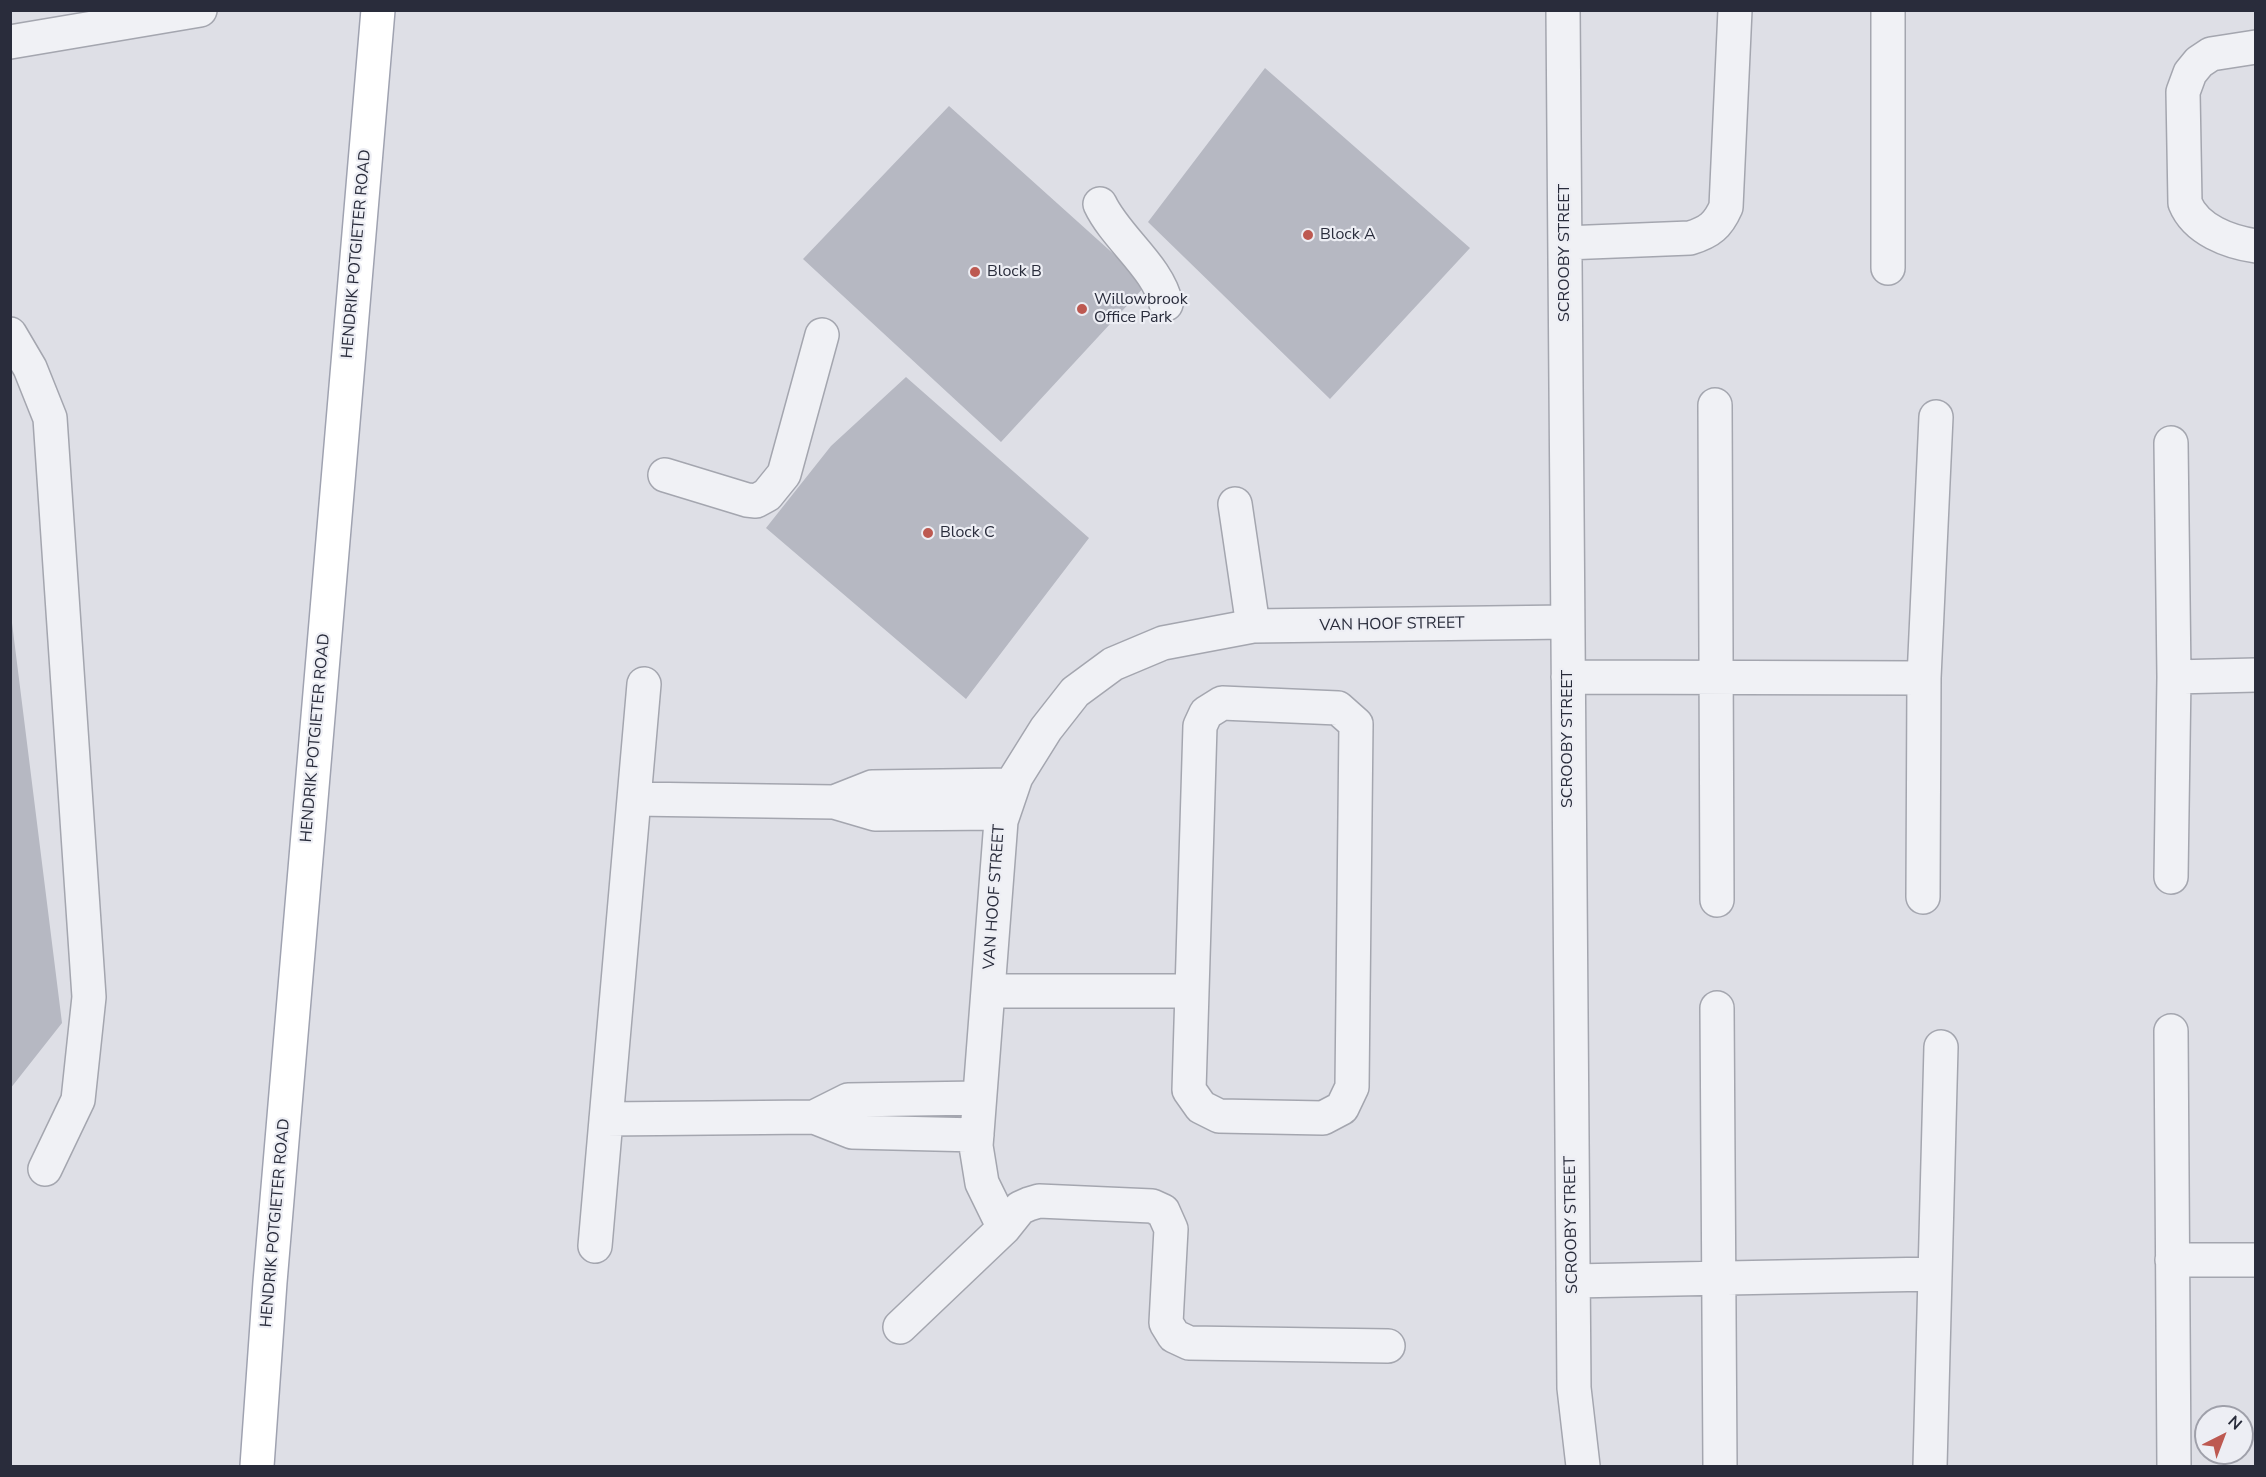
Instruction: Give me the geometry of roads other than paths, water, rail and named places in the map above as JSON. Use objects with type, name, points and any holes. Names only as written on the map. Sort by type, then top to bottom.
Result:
[{"type":"main road","name":"HENDRIK POTGIETER ROAD","points":[[257,1467],[271,1270],[378,10]]},
{"type":"street","points":[[10,42],[200,10]]},
{"type":"street","name":"SCROOBY STREET","points":[[1563,10],[1574,1388],[1583,1467]]},
{"type":"street","points":[[1565,243],[1690,238],[1707,233],[1719,222],[1726,207],[1735,10]]},
{"type":"street","points":[[1887,268],[1888,10]]},
{"type":"street","points":[[2256,47],[2211,54],[2199,62],[2190,73],[2183,92],[2185,203],[2190,215],[2227,239],[2256,246]]},
{"type":"street","points":[[1100,204],[1113,226],[1158,283],[1166,304]]},
{"type":"street","points":[[10,334],[30,368],[50,418],[89,997],[78,1100],[45,1169]]},
{"type":"street","points":[[665,475],[747,500],[756,501],[767,495],[784,474],[822,335]]},
{"type":"street","points":[[1715,405],[1717,900]]},
{"type":"street","points":[[1923,897],[1924,678],[1936,417]]},
{"type":"street","points":[[2171,443],[2174,677],[2171,877]]},
{"type":"street","points":[[1235,504],[1253,626]]},
{"type":"street","name":"VAN HOOF STREET","points":[[1004,1228],[982,1182],[977,1135],[988,991],[1007,799],[1046,729],[1074,692],[1113,664],[1163,643],[1253,626],[1567,622]]},
{"type":"street","points":[[2174,677],[2256,675]]},
{"type":"street","points":[[1568,677],[1924,678]]},
{"type":"street","points":[[595,1246],[644,684]]},
{"type":"street","points":[[1222,703],[1338,708],[1352,718],[1357,731],[1352,1087],[1342,1108],[1323,1118],[1219,1116],[1201,1107],[1189,1090],[1190,991],[1200,726],[1206,713],[1222,703]]},
{"type":"street","points":[[634,799],[834,802],[874,814],[1007,799]]},
{"type":"street","points":[[988,991],[1085,989],[1190,991]]},
{"type":"street","points":[[1717,1008],[1720,1467]]},
{"type":"street","points":[[2171,1031],[2174,1467]]},
{"type":"street","points":[[1930,1467],[1933,1274],[1941,1047]]},
{"type":"street","points":[[814,1117],[848,1100],[979,1098]]},
{"type":"street","points":[[606,1119],[814,1117],[852,1132],[977,1135]]},
{"type":"street","points":[[900,1327],[1004,1228],[1020,1208],[1039,1201],[1152,1206],[1162,1211],[1171,1229],[1166,1323],[1174,1336],[1189,1343],[1388,1346]]},
{"type":"street","points":[[2172,1260],[2256,1260]]},
{"type":"street","points":[[1573,1281],[1933,1274]]},
{"type":"place","name":"Block A","points":[[1308,235]]},
{"type":"place","name":"Block B","points":[[975,272]]},
{"type":"place","name":"Willowbrook Office Park","points":[[1082,309]]},
{"type":"place","name":"Block C","points":[[928,533]]}]
